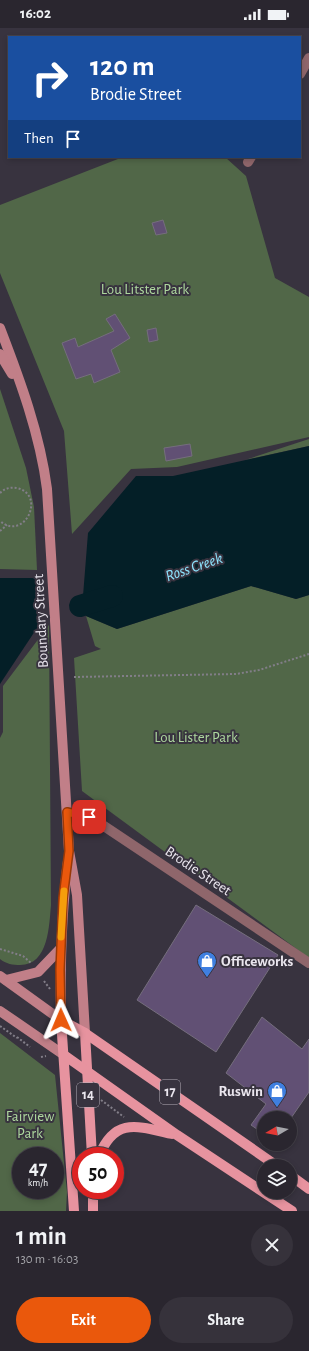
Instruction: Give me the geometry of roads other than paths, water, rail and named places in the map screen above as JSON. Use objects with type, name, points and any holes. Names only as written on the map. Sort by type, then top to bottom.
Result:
[{"type":"main road","name":"Boundary Street","points":[[0,328],[40,447],[49,504],[69,851],[77,895],[85,1033]]},
{"type":"main road","name":"Boundary Street","points":[[0,354],[22,394]]},
{"type":"main road","name":"Boundary Street","points":[[61,1020],[63,898],[69,851]]},
{"type":"main road","points":[[3,978],[38,972],[61,948]]},
{"type":"main road","name":"17","points":[[3,978],[61,1020],[85,1033],[267,1159]]},
{"type":"main road","name":"17","points":[[0,1011],[177,1135],[292,1211]]},
{"type":"main road","name":"14","points":[[61,1020],[74,1211]]},
{"type":"main road","name":"14","points":[[85,1033],[91,1147]]},
{"type":"main road","points":[[104,1147],[114,1132],[124,1127],[143,1128],[177,1135]]},
{"type":"main road","points":[[297,1180],[309,1189]]},
{"type":"main road","points":[[93,1199],[93,1211]]},
{"type":"street","points":[[301,72],[309,58]]},
{"type":"street","name":"Brodie Street","points":[[67,812],[83,815],[95,820],[309,963]]},
{"type":"water","points":[[309,446],[309,595],[296,599],[251,586],[117,629],[86,616],[83,596],[88,533],[136,476],[173,476]]},
{"type":"water","points":[[0,578],[39,578],[39,625],[0,684]]},
{"type":"waterway","name":"Ross Creek","points":[[80,606],[112,596]]},
{"type":"place","name":"Officeworks","points":[[207,978]]},
{"type":"place","name":"Ruswin","points":[[277,1108]]},
{"type":"park label","name":"Lou Litster Park","points":[[145,289]]},
{"type":"park label","name":"Lou Lister Park","points":[[196,737]]},
{"type":"park label","name":"Fairview Park","points":[[30,1124]]}]
